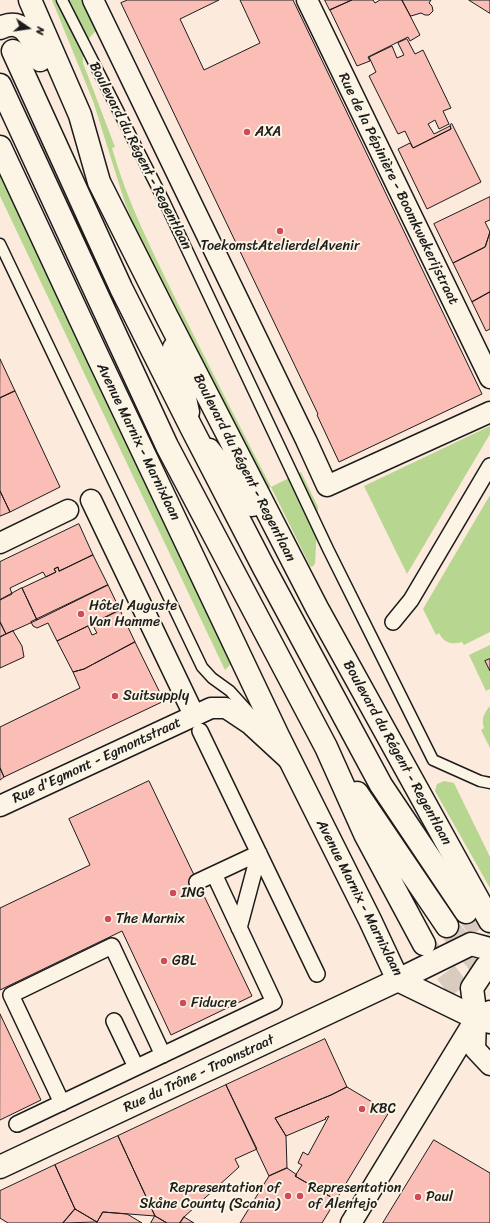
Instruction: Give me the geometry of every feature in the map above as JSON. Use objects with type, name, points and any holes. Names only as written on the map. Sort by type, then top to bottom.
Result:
[{"type":"main road","name":"Boulevard du Régent - Regentlaan","points":[[30,0],[80,115],[99,182],[282,544],[490,921]]},
{"type":"main road","points":[[0,28],[15,24],[22,27],[29,35],[68,121],[99,182]]},
{"type":"main road","points":[[13,51],[121,288],[191,428],[264,568],[381,784],[466,912]]},
{"type":"main road","points":[[0,85],[168,446],[326,747],[364,834],[424,944]]},
{"type":"main road","name":"Avenue Marnix - Marnixlaan","points":[[0,147],[278,736],[370,920],[398,980],[485,1017]]},
{"type":"main road","points":[[167,318],[191,428],[282,544]]},
{"type":"main road","points":[[98,357],[168,446],[192,554]]},
{"type":"main road","points":[[326,747],[447,926]]},
{"type":"main road","name":"Rue du Trône - Troonstraat","points":[[0,1168],[471,944],[490,949]]},
{"type":"main road","points":[[485,1017],[472,988],[486,966],[490,965]]},
{"type":"street","name":"Boulevard du Régent - Regentlaan","points":[[93,0],[327,486],[490,412]]},
{"type":"street","name":"Rue de la Pépinière - Boomkwekerijstraat","points":[[307,0],[490,378]]},
{"type":"street","points":[[392,622],[411,600],[490,466]]},
{"type":"street","points":[[91,500],[317,974]]},
{"type":"street","points":[[0,543],[68,510]]},
{"type":"street","name":"Avenue Marnix - Marnixlaan","points":[[197,723],[211,708],[226,708],[250,724],[291,762]]},
{"type":"street","name":"Rue d'Egmont - Egmontstraat","points":[[0,806],[197,723]]},
{"type":"street","points":[[197,882],[259,853]]},
{"type":"street","points":[[239,928],[259,853]]},
{"type":"street","points":[[17,1124],[274,1002],[214,874]]},
{"type":"street","points":[[62,1103],[11,995],[78,962],[112,946],[163,1055]]},
{"type":"street","points":[[485,1017],[475,1049],[490,1065]]},
{"type":"street","points":[[352,1223],[485,1017]]},
{"type":"street","points":[[114,1021],[136,1068]]},
{"type":"lane","name":"Boulevard du Régent - Regentlaan","points":[[62,0],[164,201],[328,549],[433,760],[480,781],[490,783]]},
{"type":"lane","points":[[0,244],[202,667],[212,678],[230,691],[260,725],[278,736]]},
{"type":"green space","points":[[52,0],[84,0],[98,29],[90,37],[83,48],[83,63],[115,147],[112,148],[125,188],[141,226],[177,302],[271,487],[266,489],[137,233],[125,203],[93,101]]},
{"type":"green space","points":[[0,175],[232,663],[225,670],[0,196]]},
{"type":"green space","points":[[490,426],[490,434],[407,574],[364,486]]},
{"type":"green space","points":[[301,472],[318,507],[315,564],[312,567],[310,566],[271,487]]},
{"type":"green space","points":[[490,495],[490,632],[464,645],[462,642],[449,642],[443,639],[439,633],[436,635],[423,609]]},
{"type":"green space","points":[[490,645],[490,689],[486,691],[469,655]]},
{"type":"green space","points":[[490,706],[490,748],[481,730],[484,728],[484,716]]},
{"type":"green space","points":[[444,781],[454,783],[490,857],[490,888],[435,791],[437,784]]},
{"type":"building","points":[[128,0],[219,0],[180,19],[204,70],[260,43],[240,0],[293,0],[482,394],[339,462],[317,415],[318,414],[121,3]]},
{"type":"building","points":[[325,0],[352,0],[330,10]]},
{"type":"building","points":[[352,0],[373,0],[375,3],[380,0],[402,0],[420,35],[410,41],[408,37],[368,57],[370,61],[357,66],[330,10]]},
{"type":"building","points":[[402,0],[431,0],[429,3],[432,6],[433,11],[429,15],[421,13],[411,16]]},
{"type":"building","points":[[469,0],[490,0],[490,13]]},
{"type":"building","points":[[407,39],[415,54],[423,50],[451,108],[443,111],[449,124],[439,129],[435,120],[428,124],[434,134],[450,126],[451,129],[413,148],[405,131],[398,134],[369,76],[376,72],[369,57],[392,46],[397,58],[404,55],[398,43]]},
{"type":"building","points":[[452,124],[481,182],[427,209],[398,149],[410,143],[413,148],[451,129],[450,125]]},
{"type":"building","points":[[490,197],[490,220],[485,222],[490,232],[485,247],[453,263],[434,224]]},
{"type":"building","points":[[490,232],[490,292],[472,302],[453,263],[485,247]]},
{"type":"building","points":[[490,292],[490,329],[486,331],[472,302]]},
{"type":"building","points":[[0,359],[15,391],[0,398]]},
{"type":"building","points":[[15,391],[60,487],[10,512],[0,491],[0,398]]},
{"type":"building","points":[[0,491],[10,512],[0,516]]},
{"type":"building","points":[[79,524],[93,555],[59,571],[58,567],[54,569],[56,572],[46,577],[43,572],[10,588],[12,594],[0,600],[0,562]]},
{"type":"building","points":[[93,555],[108,585],[37,620],[22,588],[56,572],[54,569],[58,567],[59,571]]},
{"type":"building","name":"Hôtel Auguste Van Hamme","points":[[108,585],[120,610],[57,641],[48,623],[37,628],[33,626],[31,622]]},
{"type":"building","points":[[22,588],[37,620],[6,634],[0,622],[0,600]]},
{"type":"building","points":[[120,610],[135,642],[84,669],[73,672],[57,641],[88,626],[92,635],[97,633],[92,624]]},
{"type":"building","points":[[0,622],[6,634],[0,637]]},
{"type":"building","points":[[13,631],[22,646],[24,657],[0,668],[0,637]]},
{"type":"building","points":[[135,642],[164,701],[4,777],[0,768],[0,727],[80,688],[73,672],[84,669]]},
{"type":"building","points":[[490,659],[490,671],[485,661]]},
{"type":"building","points":[[0,768],[4,777],[0,780]]},
{"type":"building","name":"The Marnix","points":[[149,781],[252,996],[171,1035],[122,931],[0,990],[0,908],[90,865],[69,819]]},
{"type":"building","points":[[0,1014],[41,1100],[0,1120]]},
{"type":"building","points":[[325,1039],[347,1087],[275,1118],[286,1136],[287,1168],[269,1176],[226,1085]]},
{"type":"building","points":[[226,1085],[257,1149],[235,1159],[239,1167],[184,1217],[180,1223],[167,1223],[155,1216],[118,1136]]},
{"type":"building","points":[[347,1087],[389,1112],[336,1200],[295,1176],[302,1165],[298,1163],[303,1152],[308,1155],[329,1116],[325,1118],[326,1119],[286,1136],[275,1118]]},
{"type":"building","points":[[118,1136],[155,1216],[103,1212],[97,1222],[75,1209],[55,1165]]},
{"type":"building","points":[[434,1140],[490,1173],[490,1223],[383,1223]]},
{"type":"building","points":[[55,1165],[75,1209],[63,1223],[8,1223],[0,1218],[0,1191]]},
{"type":"building","points":[[287,1168],[297,1175],[295,1176],[336,1200],[322,1223],[240,1223],[269,1176]]},
{"type":"building","points":[[75,1209],[97,1222],[63,1223]]},
{"type":"building","points":[[103,1212],[127,1214],[142,1223],[97,1223]]},
{"type":"building","points":[[155,1216],[167,1223],[151,1223]]},
{"type":"building","points":[[184,1217],[194,1223],[180,1223]]},
{"type":"tunnel","points":[[466,912],[490,944]]},
{"type":"tunnel","points":[[447,926],[490,977]]},
{"type":"tunnel","points":[[426,946],[479,1016]]},
{"type":"place","name":"AXA","points":[[247,132]]},
{"type":"place","name":"ToekomstAtelierdelAvenir","points":[[280,231]]},
{"type":"place","name":"Hôtel Auguste Van Hamme","points":[[81,614]]},
{"type":"place","name":"Suitsupply","points":[[115,696]]},
{"type":"place","name":"ING","points":[[173,893]]},
{"type":"place","name":"The Marnix","points":[[108,919]]},
{"type":"place","name":"GBL","points":[[164,961]]},
{"type":"place","name":"Fiducre","points":[[183,1003]]},
{"type":"place","name":"KBC","points":[[362,1109]]},
{"type":"place","name":"Representation of Skåne County (Scania)","points":[[288,1196]]},
{"type":"place","name":"Representation of Alentejo","points":[[300,1196]]},
{"type":"place","name":"Paul","points":[[418,1197]]}]
